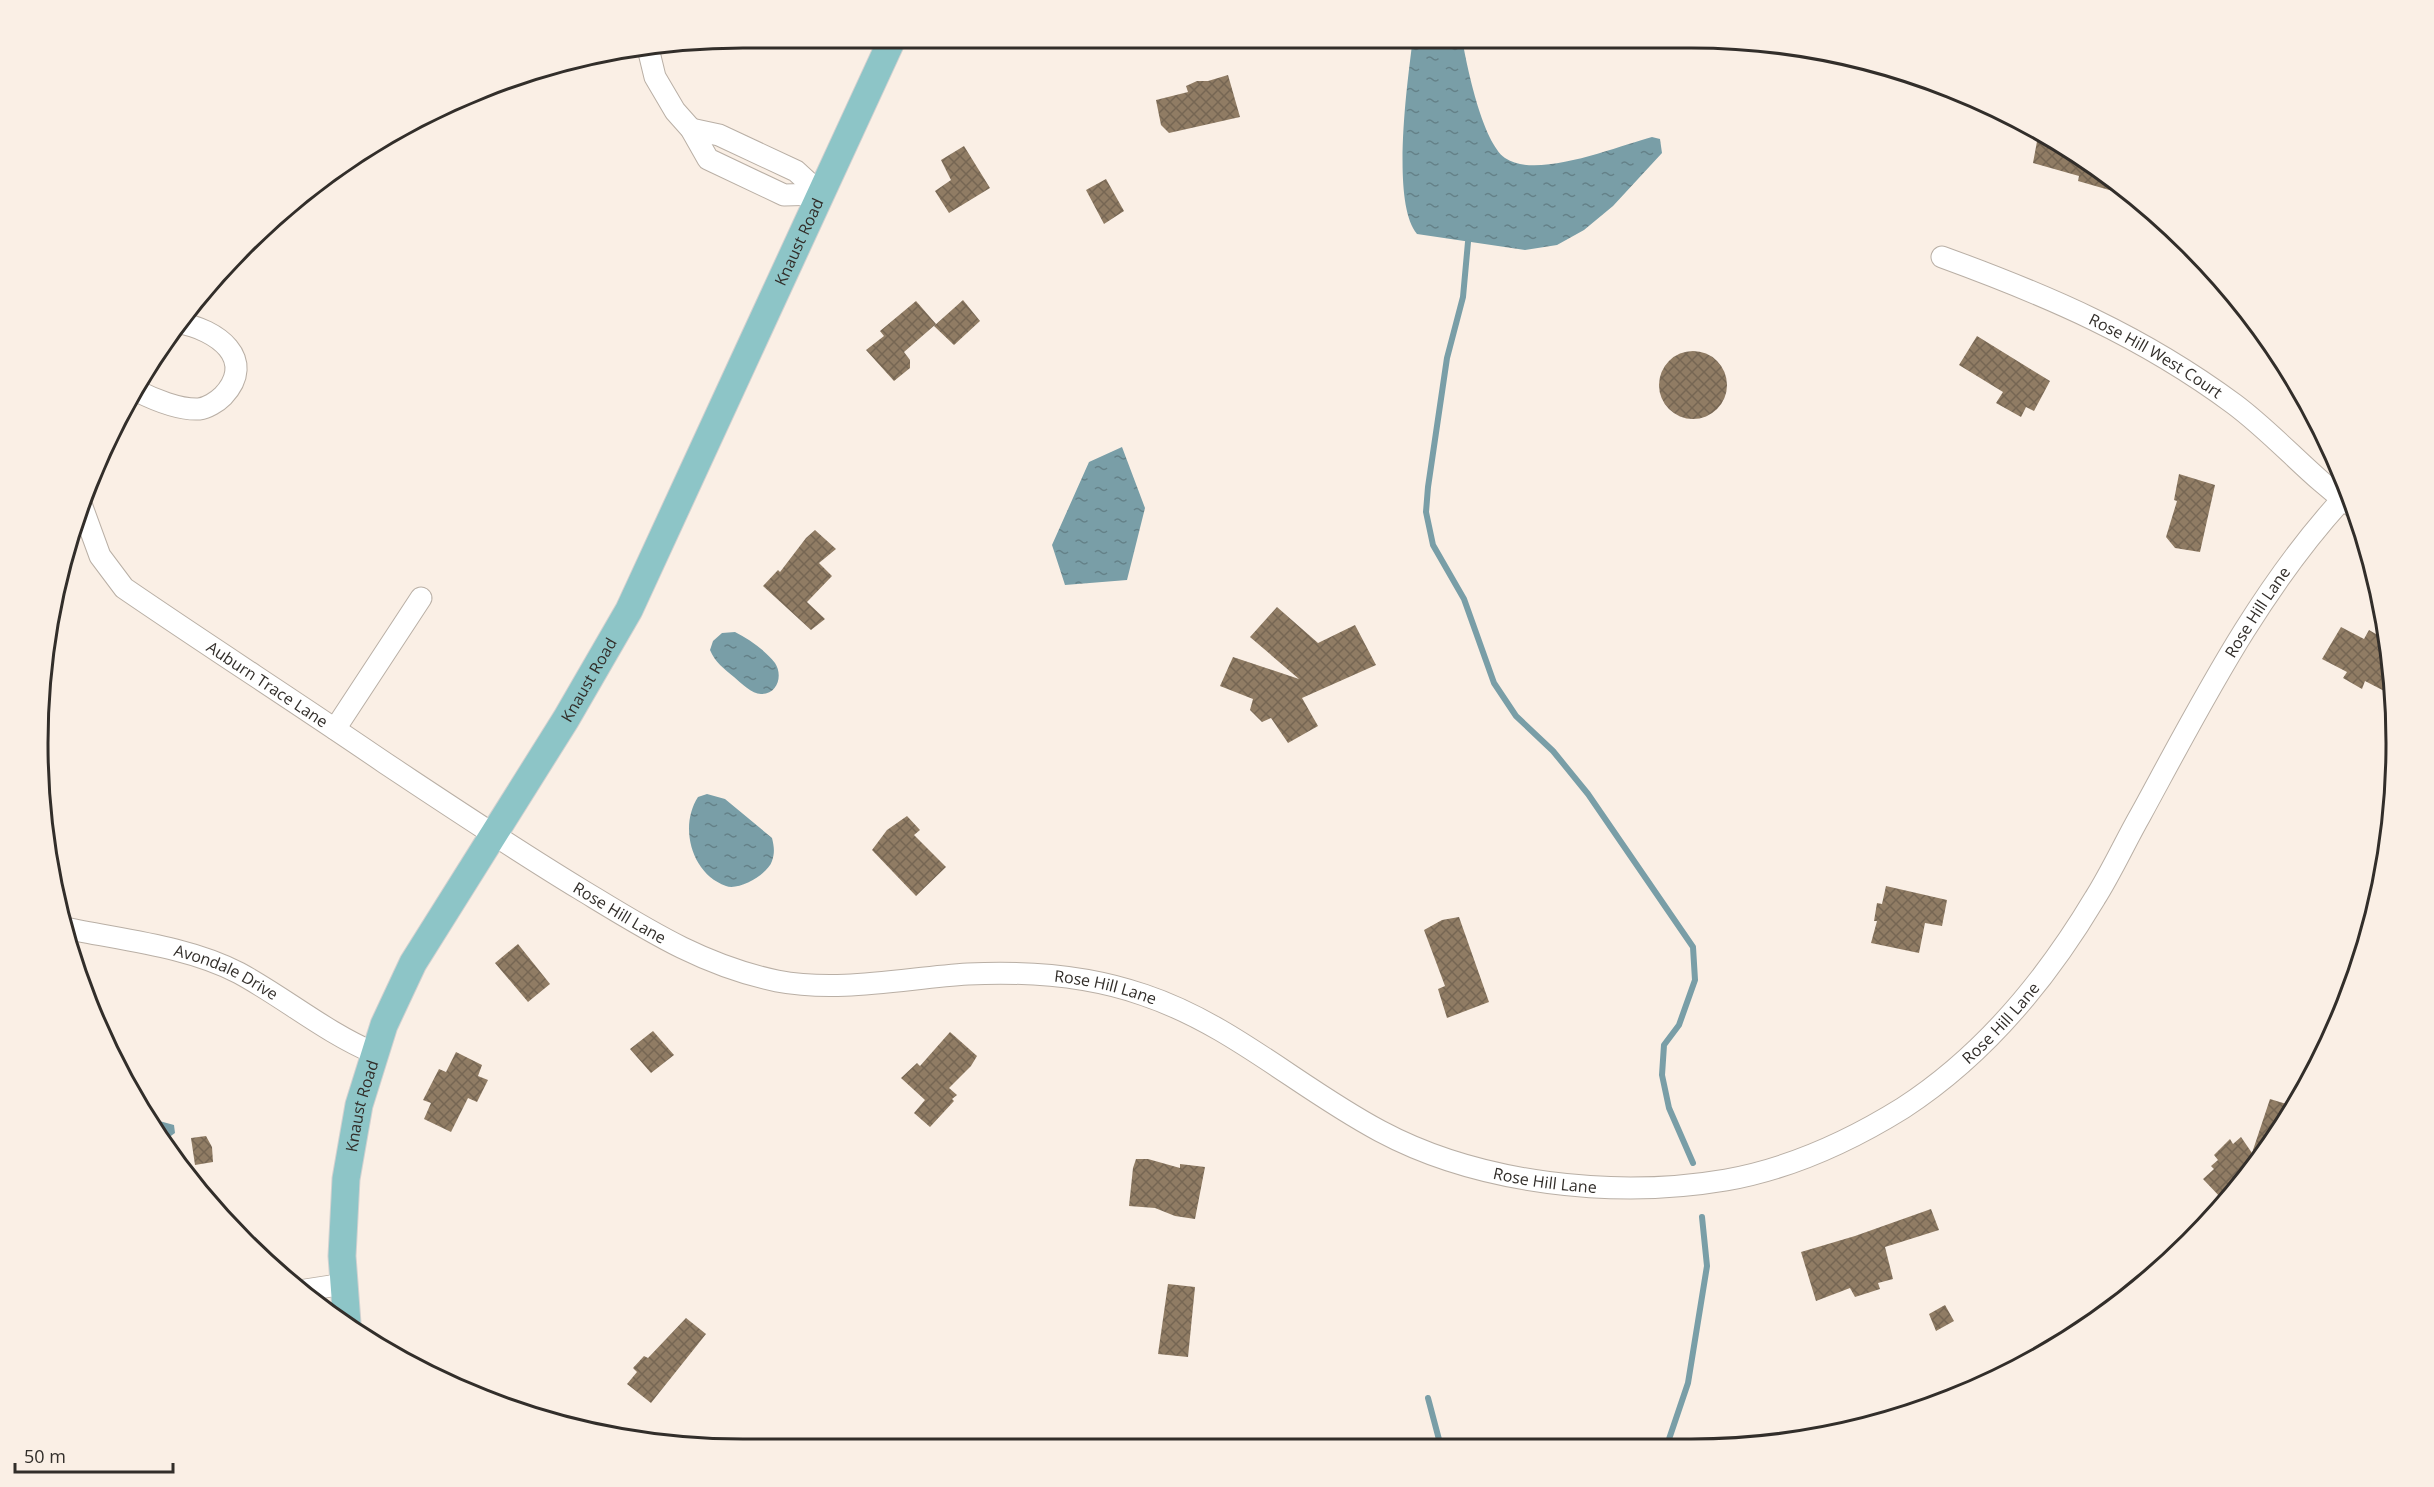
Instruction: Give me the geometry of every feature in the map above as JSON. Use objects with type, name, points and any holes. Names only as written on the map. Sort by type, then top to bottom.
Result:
[{"type":"main road","name":"Knaust Road","points":[[346,1314],[343,1222],[346,1179],[359,1105],[374,1053],[413,963],[572,710],[629,610],[888,48]]},
{"type":"street","points":[[650,55],[655,77],[675,111],[692,129],[708,159],[784,195],[821,194]]},
{"type":"street","name":"Rose Hill West Court","points":[[1942,257],[2020,286],[2088,315],[2167,358],[2236,406],[2338,491]]},
{"type":"street","points":[[143,393],[156,399],[200,409],[217,402],[228,390],[236,375],[236,361],[227,345],[214,333],[188,325]]},
{"type":"street","name":"Rose Hill Lane","points":[[492,835],[661,938],[717,965],[785,982],[843,985],[970,974],[1029,974],[1089,980],[1142,994],[1201,1017],[1322,1099],[1386,1135],[1443,1159],[1515,1178],[1567,1184],[1641,1187],[1728,1180],[1791,1163],[1845,1140],[1901,1109],[1947,1076],[2006,1021],[2048,969],[2096,897],[2228,655],[2280,577],[2344,506]]},
{"type":"street","name":"Auburn Trace Lane","points":[[86,518],[100,556],[124,588],[492,835]]},
{"type":"street","points":[[335,729],[421,598]]},
{"type":"street","name":"Avondale Drive","points":[[74,930],[184,953],[214,962],[238,973],[344,1040],[374,1053]]},
{"type":"street","points":[[313,1289],[344,1284]]},
{"type":"water","points":[[1412,48],[1464,48],[1483,122],[1497,150],[1505,158],[1519,164],[1556,163],[1652,137],[1660,139],[1662,153],[1613,206],[1584,230],[1557,245],[1525,250],[1417,234],[1409,219],[1405,197],[1403,143]]},
{"type":"water","points":[[1122,447],[1145,508],[1127,580],[1065,585],[1052,545],[1089,462]]},
{"type":"water","points":[[735,632],[756,645],[775,663],[779,678],[771,691],[758,694],[750,690],[714,658],[710,650],[713,641],[722,633]]},
{"type":"water","points":[[707,794],[725,799],[772,838],[774,852],[772,861],[765,871],[745,884],[732,887],[714,880],[697,860],[689,835],[689,821],[698,797]]},
{"type":"water","points":[[159,1121],[174,1125],[175,1133],[170,1137]]},
{"type":"building","points":[[1228,75],[1240,117],[1169,133],[1161,125],[1156,100],[1188,92],[1186,86],[1197,81],[1208,81]]},
{"type":"building","points":[[2037,141],[2077,165],[2113,191],[2078,181],[2079,176],[2033,163]]},
{"type":"building","points":[[964,146],[990,188],[949,213],[935,191],[951,180],[941,160]]},
{"type":"building","points":[[1106,179],[1124,211],[1104,224],[1086,190]]},
{"type":"building","points":[[963,300],[980,321],[954,345],[934,326]]},
{"type":"building","points":[[916,301],[936,324],[904,352],[910,360],[910,368],[894,381],[866,350],[884,336],[880,331]]},
{"type":"building","points":[[1977,336],[2050,381],[2034,411],[2026,407],[2021,417],[1996,403],[2003,392],[1959,365]]},
{"type":"building","points":[[1693,351],[1706,354],[1717,361],[1724,372],[1727,385],[1724,398],[1717,409],[1706,416],[1693,419],[1680,416],[1669,409],[1662,398],[1659,385],[1662,372],[1669,361],[1680,354]]},
{"type":"building","points":[[2179,474],[2215,485],[2200,552],[2175,548],[2166,537],[2177,501],[2174,500]]},
{"type":"building","points":[[815,530],[836,549],[819,563],[832,576],[807,602],[825,619],[811,630],[763,586],[778,570],[780,572]]},
{"type":"building","points":[[1277,607],[1318,643],[1355,625],[1376,665],[1302,698],[1318,726],[1288,743],[1271,718],[1262,722],[1250,710],[1253,699],[1220,686],[1233,657],[1299,679],[1250,637]]},
{"type":"building","points":[[2341,627],[2364,639],[2369,630],[2377,635],[2384,691],[2365,681],[2362,689],[2343,678],[2347,672],[2322,659]]},
{"type":"building","points":[[907,816],[920,830],[914,835],[946,867],[916,896],[872,850],[887,830]]},
{"type":"building","points":[[1886,886],[1947,900],[1942,926],[1925,923],[1919,953],[1871,943],[1877,921],[1874,921],[1877,903],[1882,904]]},
{"type":"building","points":[[1459,917],[1489,1002],[1447,1018],[1438,989],[1445,986],[1424,930],[1442,920]]},
{"type":"building","points":[[518,944],[550,984],[528,1002],[495,963]]},
{"type":"building","points":[[653,1031],[674,1055],[651,1073],[630,1049]]},
{"type":"building","points":[[950,1032],[977,1056],[971,1066],[949,1088],[957,1095],[930,1127],[914,1113],[925,1100],[901,1078],[917,1063],[920,1066]]},
{"type":"building","points":[[456,1052],[482,1065],[478,1076],[488,1080],[477,1102],[468,1098],[451,1132],[424,1119],[431,1103],[423,1100],[439,1069],[446,1072]]},
{"type":"building","points":[[2270,1099],[2285,1104],[2269,1130],[2242,1167],[2219,1195],[2203,1179],[2214,1169],[2211,1166],[2218,1160],[2214,1155],[2230,1139],[2233,1144],[2241,1137],[2252,1153]]},
{"type":"building","points":[[206,1136],[212,1147],[213,1162],[195,1165],[191,1138]]},
{"type":"building","points":[[1136,1159],[1148,1159],[1180,1168],[1180,1164],[1205,1167],[1195,1219],[1175,1216],[1155,1208],[1129,1206]]},
{"type":"building","points":[[1931,1209],[1939,1230],[1885,1247],[1893,1279],[1878,1283],[1880,1289],[1855,1297],[1850,1288],[1816,1301],[1801,1252]]},
{"type":"building","points":[[1168,1284],[1195,1287],[1188,1357],[1158,1354]]},
{"type":"building","points":[[1945,1305],[1954,1321],[1936,1331],[1929,1314]]},
{"type":"building","points":[[686,1318],[706,1334],[651,1403],[627,1384],[637,1372],[633,1368],[644,1356],[648,1358]]},
{"type":"waterway","points":[[1468,242],[1463,297],[1447,358],[1428,487],[1426,512],[1433,545],[1464,599],[1494,683],[1516,716],[1553,751],[1588,794],[1693,947],[1695,980],[1679,1025],[1664,1045],[1662,1075],[1669,1108],[1693,1163]]},
{"type":"waterway","points":[[1669,1439],[1688,1383],[1707,1266],[1702,1217]]},
{"type":"waterway","points":[[1428,1398],[1439,1439]]}]
